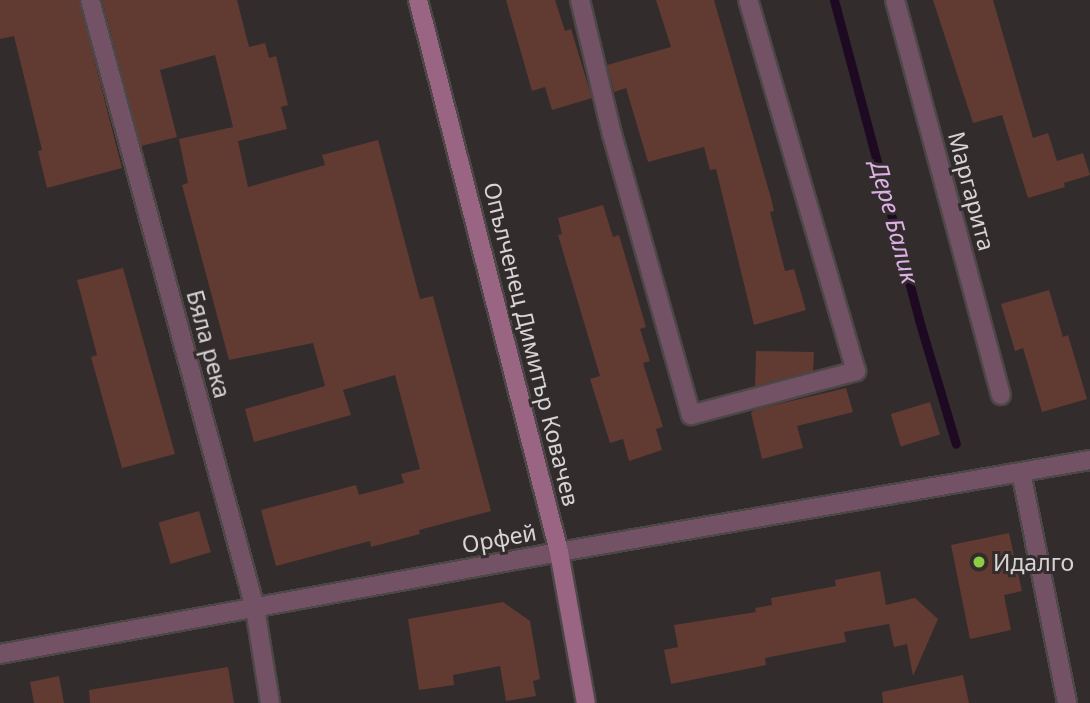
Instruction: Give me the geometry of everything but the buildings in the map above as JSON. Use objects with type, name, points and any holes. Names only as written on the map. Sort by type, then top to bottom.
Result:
[{"type":"street","name":"Бяла река","points":[[90,0],[255,608],[270,703]]},
{"type":"street","name":"Опълченец Димитър Ковачев","points":[[418,0],[559,551],[586,703]]},
{"type":"street","points":[[580,0],[612,134],[691,415],[856,371],[748,0]]},
{"type":"street","name":"Маргарита","points":[[895,0],[1001,395]]},
{"type":"street","name":"Орфей","points":[[0,654],[559,551],[1090,460]]},
{"type":"street","points":[[1021,472],[1067,703]]},
{"type":"waterway","name":"Дере Балик","points":[[834,0],[919,320],[956,444]]},
{"type":"place","name":"Идалго","points":[[979,562]]}]
